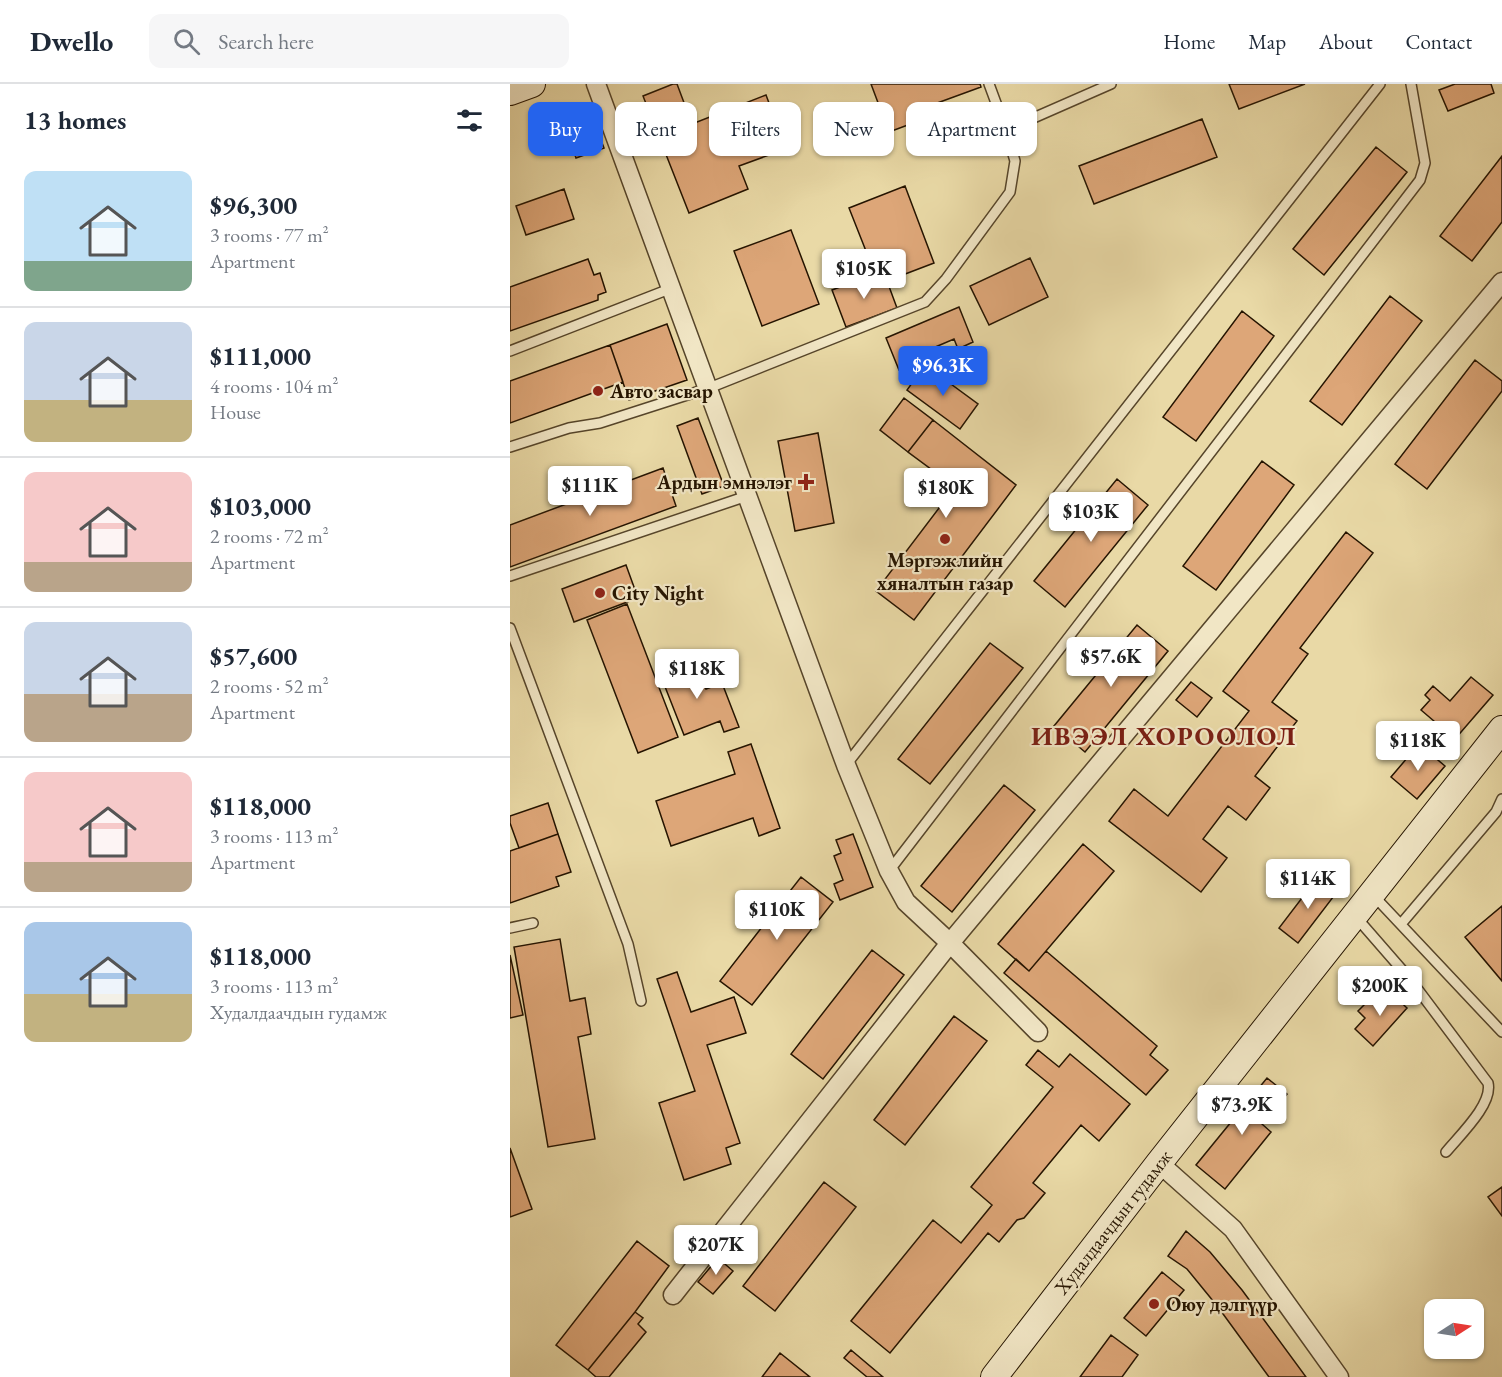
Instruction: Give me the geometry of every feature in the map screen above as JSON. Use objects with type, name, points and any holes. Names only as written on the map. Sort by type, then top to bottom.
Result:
[{"type":"main road","points":[[510,92],[532,84]]},
{"type":"main road","name":"Худалдаачдын гудамж","points":[[994,1377],[1159,1163],[1502,729]]},
{"type":"street","points":[[596,84],[846,765],[889,871],[906,902],[1038,1032]]},
{"type":"street","points":[[673,1295],[950,943],[1502,282]]},
{"type":"street","points":[[1159,1163],[1233,1230],[1339,1377]]},
{"type":"lane","points":[[989,84],[996,102]]},
{"type":"lane","points":[[1037,116],[1110,84]]},
{"type":"lane","points":[[846,765],[1380,84]]},
{"type":"lane","points":[[889,871],[1420,180],[1425,163],[1411,84]]},
{"type":"lane","points":[[510,447],[569,428],[600,423],[709,388],[925,302],[946,279],[1010,192],[1015,161],[1014,156]]},
{"type":"lane","points":[[510,351],[672,288]]},
{"type":"lane","points":[[510,576],[747,496]]},
{"type":"lane","points":[[510,628],[628,944],[641,1001]]},
{"type":"lane","points":[[1401,924],[1496,812],[1502,799]]},
{"type":"lane","points":[[1372,894],[1502,1032]]},
{"type":"lane","points":[[1355,915],[1410,979],[1488,1083],[1490,1091],[1487,1101],[1446,1152]]},
{"type":"lane","points":[[510,928],[533,923]]},
{"type":"building","points":[[677,84],[684,102],[645,102],[643,96]]},
{"type":"building","points":[[871,84],[980,84],[981,87],[940,102],[906,102],[906,126],[894,130],[894,102],[878,102]]},
{"type":"building","points":[[1229,84],[1305,84],[1239,109]]},
{"type":"building","points":[[1455,84],[1491,84],[1494,93],[1448,111],[1439,90]]},
{"type":"building","points":[[766,95],[769,102],[748,102]]},
{"type":"building","points":[[709,117],[709,156],[766,156],[739,166],[748,189],[689,213],[667,156],[697,156],[697,122]]},
{"type":"building","points":[[1202,119],[1217,157],[1094,204],[1079,166]]},
{"type":"building","points":[[1376,147],[1407,172],[1324,275],[1293,249]]},
{"type":"building","points":[[1502,156],[1502,222],[1472,261],[1440,236]]},
{"type":"building","points":[[905,186],[934,263],[879,284],[849,208]]},
{"type":"building","points":[[564,189],[574,219],[526,235],[516,206]]},
{"type":"building","points":[[791,230],[819,304],[762,326],[734,251]]},
{"type":"building","points":[[1030,258],[1048,297],[989,325],[970,286]]},
{"type":"building","points":[[588,259],[594,275],[600,273],[606,292],[598,295],[598,300],[510,331],[510,287]]},
{"type":"building","points":[[875,274],[879,284],[887,281],[897,308],[846,327],[832,290]]},
{"type":"building","points":[[1390,296],[1422,321],[1342,425],[1310,401]]},
{"type":"building","points":[[959,307],[973,342],[958,349],[954,339],[926,351],[929,358],[899,370],[886,338]]},
{"type":"building","points":[[1242,311],[1274,336],[1196,441],[1163,417]]},
{"type":"building","points":[[667,324],[687,380],[629,400],[610,345]]},
{"type":"building","points":[[610,345],[623,382],[510,423],[510,381]]},
{"type":"building","points":[[1475,360],[1502,381],[1502,391],[1427,489],[1395,464]]},
{"type":"building","points":[[925,365],[978,404],[960,429],[907,390]]},
{"type":"building","points":[[904,398],[933,420],[908,452],[880,430]]},
{"type":"building","points":[[698,418],[724,486],[702,494],[677,426]]},
{"type":"building","name":"Мэргэжлийн хяналтын газар","points":[[933,420],[1016,485],[914,620],[876,591],[955,487],[908,452]]},
{"type":"building","name":"Ардын эмнэлэг","points":[[818,433],[834,523],[795,531],[778,441]]},
{"type":"building","points":[[1262,461],[1294,485],[1216,590],[1183,566]]},
{"type":"building","points":[[663,468],[676,506],[510,567],[510,525]]},
{"type":"building","points":[[1117,479],[1148,505],[1065,607],[1034,581]]},
{"type":"building","points":[[1346,532],[1373,553],[1300,648],[1308,654],[1272,702],[1297,721],[1255,776],[1270,788],[1246,820],[1228,806],[1203,839],[1227,858],[1201,892],[1109,821],[1134,789],[1168,816],[1249,711],[1223,691]]},
{"type":"building","name":"City Night","points":[[626,565],[638,598],[574,622],[562,589]]},
{"type":"building","points":[[627,604],[678,737],[638,753],[587,620]]},
{"type":"building","points":[[1137,625],[1168,651],[1085,752],[1054,726]]},
{"type":"building","points":[[990,643],[1023,668],[930,784],[898,759]]},
{"type":"building","points":[[695,660],[706,689],[722,683],[739,727],[724,732],[720,721],[684,735],[660,674]]},
{"type":"building","points":[[1471,677],[1493,695],[1455,739],[1421,710],[1430,700],[1425,695],[1433,686],[1450,701]]},
{"type":"building","points":[[1191,682],[1212,698],[1197,717],[1176,700]]},
{"type":"building","points":[[751,744],[780,828],[759,836],[753,818],[671,846],[656,801],[735,774],[728,752]]},
{"type":"building","points":[[1419,744],[1445,766],[1417,799],[1391,777]]},
{"type":"building","points":[[1004,785],[1035,810],[952,912],[921,886]]},
{"type":"building","points":[[548,803],[558,834],[519,848],[510,823],[510,816]]},
{"type":"building","points":[[558,834],[571,872],[556,877],[559,886],[510,903],[510,851]]},
{"type":"building","points":[[853,834],[873,887],[840,900],[834,884],[843,880],[834,856],[841,853],[836,840]]},
{"type":"building","points":[[1083,844],[1114,871],[1029,971],[998,944]]},
{"type":"building","points":[[801,877],[833,902],[752,1005],[720,981]]},
{"type":"building","points":[[1318,877],[1337,892],[1298,943],[1279,928]]},
{"type":"building","points":[[1502,906],[1502,981],[1465,937]]},
{"type":"building","points":[[560,939],[570,1001],[585,998],[591,1034],[578,1037],[595,1139],[548,1147],[514,947]]},
{"type":"building","points":[[872,950],[904,975],[823,1079],[791,1054]]},
{"type":"building","points":[[1046,951],[1157,1046],[1150,1055],[1168,1070],[1146,1095],[1004,973],[1016,959],[1029,971]]},
{"type":"building","points":[[510,955],[523,1015],[510,1018]]},
{"type":"building","points":[[677,972],[691,1012],[734,997],[746,1033],[707,1045],[740,1143],[726,1148],[731,1164],[684,1180],[659,1103],[695,1091],[657,979]]},
{"type":"building","points":[[1389,991],[1407,1008],[1373,1046],[1355,1029],[1365,1018],[1358,1011],[1369,1000],[1375,1006]]},
{"type":"building","points":[[954,1016],[987,1041],[905,1145],[874,1120]]},
{"type":"building","points":[[1038,1050],[1059,1067],[1070,1054],[1130,1104],[1099,1141],[1081,1125],[1033,1183],[1045,1193],[1024,1218],[1017,1220],[999,1242],[988,1233],[890,1353],[851,1321],[933,1220],[961,1243],[992,1205],[971,1187],[1053,1087],[1026,1065]]},
{"type":"building","points":[[1267,1078],[1287,1094],[1262,1124],[1271,1132],[1225,1189],[1196,1165]]},
{"type":"building","points":[[510,1148],[532,1209],[510,1217]]},
{"type":"building","points":[[824,1182],[856,1207],[775,1311],[743,1286]]},
{"type":"building","points":[[1502,1187],[1502,1216],[1488,1197]]},
{"type":"building","points":[[1186,1231],[1210,1252],[1242,1290],[1306,1377],[1269,1377],[1187,1269],[1168,1256]]},
{"type":"building","points":[[637,1241],[669,1266],[588,1370],[556,1345]]},
{"type":"building","points":[[718,1258],[733,1271],[713,1294],[698,1282]]},
{"type":"building","name":"Оюу дэлгүүр","points":[[1162,1272],[1184,1290],[1146,1336],[1124,1318]]},
{"type":"building","points":[[635,1312],[643,1318],[638,1324],[646,1332],[609,1377],[596,1377],[588,1370]]},
{"type":"building","points":[[1111,1335],[1138,1355],[1122,1377],[1080,1377]]},
{"type":"building","points":[[851,1350],[883,1377],[867,1377],[844,1358]]},
{"type":"building","points":[[780,1353],[810,1377],[762,1377]]},
{"type":"place","name":"Авто засвар","points":[[598,391]]},
{"type":"place","name":"Ардын эмнэлэг","points":[[806,482]]},
{"type":"place","name":"Мэргэжлийн хяналтын газар","points":[[945,539]]},
{"type":"place","name":"City Night","points":[[600,593]]},
{"type":"place","name":"Оюу дэлгүүр","points":[[1154,1304]]},
{"type":"district","name":"ИВЭЭЛ ХОРООЛОЛ","points":[[1164,736]]}]
